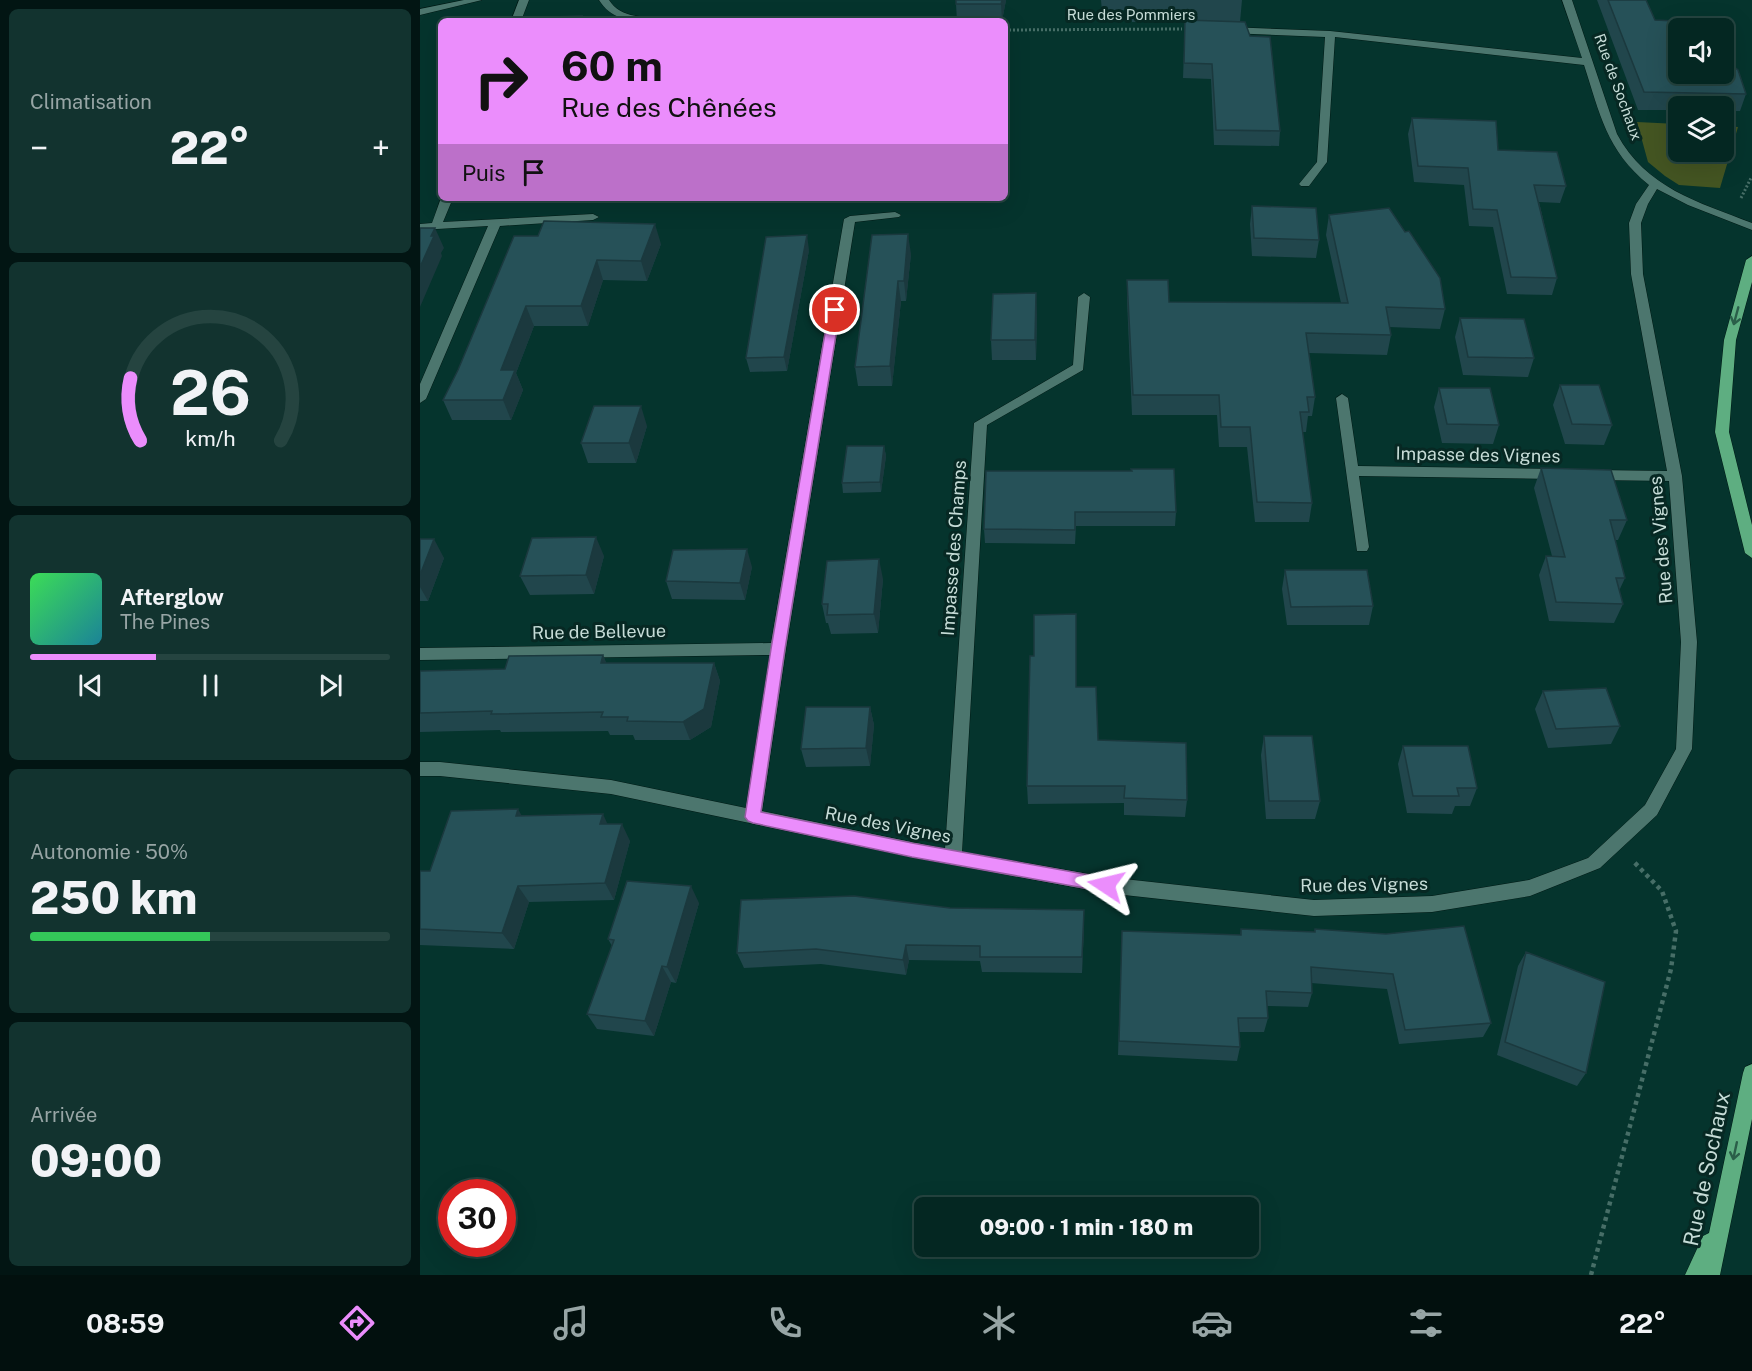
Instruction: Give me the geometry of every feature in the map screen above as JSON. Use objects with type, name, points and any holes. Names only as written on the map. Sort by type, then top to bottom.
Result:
[{"type":"main road","points":[[1752,260],[1730,340],[1722,432],[1752,553]]},
{"type":"main road","name":"Rue de Sochaux","points":[[1710,1275],[1752,1073]]},
{"type":"main road","points":[[1695,1275],[1721,1218]]},
{"type":"street","points":[[420,12],[477,0]]},
{"type":"street","points":[[517,18],[524,0]]},
{"type":"street","points":[[604,0],[608,9],[620,16],[638,18]]},
{"type":"street","name":"Rue de Sochaux","points":[[1567,0],[1618,149],[1632,167],[1654,184],[1752,227]]},
{"type":"street","name":"Rue des Pommiers","points":[[1182,29],[1330,34],[1587,62]]},
{"type":"street","points":[[1305,184],[1322,162],[1330,34]]},
{"type":"street","name":"Rue des Vignes","points":[[420,769],[440,769],[611,787],[953,858],[1106,885],[1314,908],[1432,904],[1530,888],[1594,863],[1651,810],[1684,749],[1689,642],[1675,476],[1637,274],[1635,223],[1642,204],[1654,184]]},
{"type":"street","points":[[436,226],[446,201]]},
{"type":"street","points":[[753,817],[778,649],[850,219],[895,215]]},
{"type":"street","points":[[420,227],[593,217]]},
{"type":"street","points":[[420,399],[496,222]]},
{"type":"street","name":"Impasse des Champs","points":[[953,858],[981,423],[1079,367],[1084,297]]},
{"type":"street","points":[[1342,398],[1362,547]]},
{"type":"street","name":"Impasse des Vignes","points":[[1352,471],[1675,476]]},
{"type":"street","name":"Rue de Bellevue","points":[[420,654],[778,649]]},
{"type":"path","name":"Rue des Pommiers","points":[[1008,30],[1182,29]]},
{"type":"path","points":[[1592,1275],[1671,969],[1676,931],[1662,891],[1616,842]]},
{"type":"green space","points":[[1637,122],[1668,124],[1668,162],[1728,162],[1720,188],[1679,185],[1648,162]]},
{"type":"green space","points":[[1734,127],[1738,127],[1734,141]]},
{"type":"building","points":[[956,0],[1002,0],[1001,4],[956,4]]},
{"type":"building","points":[[1608,0],[1646,0],[1655,20],[1668,21],[1668,84],[1734,84],[1734,67],[1738,70],[1746,94],[1644,92]]},
{"type":"building","points":[[582,16],[581,18],[550,17]]},
{"type":"building","points":[[1185,20],[1245,22],[1250,36],[1270,37],[1280,131],[1216,130],[1212,64],[1184,63]]},
{"type":"building","points":[[1412,118],[1496,121],[1498,150],[1557,152],[1566,186],[1534,185],[1557,278],[1511,277],[1497,210],[1473,209],[1468,168],[1418,166]]},
{"type":"building","points":[[1252,206],[1316,208],[1319,240],[1254,238]]},
{"type":"building","points":[[1389,208],[1405,232],[1409,231],[1440,278],[1445,309],[1386,307],[1391,335],[1306,333],[1315,397],[1307,397],[1309,412],[1300,412],[1312,503],[1257,502],[1250,427],[1221,427],[1219,395],[1133,395],[1127,280],[1168,280],[1169,302],[1348,303],[1329,215]]},
{"type":"building","points":[[544,221],[655,224],[641,261],[597,260],[581,306],[526,306],[501,370],[515,370],[503,400],[443,400],[458,370],[514,236],[538,236]]},
{"type":"building","points":[[420,228],[435,228],[431,236],[434,236],[420,267]]},
{"type":"building","points":[[908,234],[904,281],[898,281],[890,366],[855,367],[872,235]]},
{"type":"building","points":[[807,235],[784,357],[746,358],[766,237]]},
{"type":"building","points":[[1036,293],[1035,340],[991,340],[993,294]]},
{"type":"building","points":[[1460,318],[1524,319],[1534,358],[1468,357]]},
{"type":"building","points":[[1560,385],[1599,385],[1612,425],[1572,424]]},
{"type":"building","points":[[1439,388],[1490,388],[1499,425],[1447,424]]},
{"type":"building","points":[[594,406],[641,406],[629,443],[581,443]]},
{"type":"building","points":[[847,446],[884,446],[880,482],[842,483]]},
{"type":"building","points":[[1541,468],[1611,470],[1627,520],[1610,520],[1625,578],[1616,578],[1623,604],[1556,602],[1546,556],[1565,557]]},
{"type":"building","points":[[1131,469],[1174,469],[1176,512],[1075,512],[1075,530],[984,529],[986,471],[1132,471]]},
{"type":"building","points":[[596,537],[586,575],[520,576],[532,538]]},
{"type":"building","points":[[420,539],[434,539],[420,575]]},
{"type":"building","points":[[747,549],[740,583],[666,581],[673,550]]},
{"type":"building","points":[[879,559],[874,614],[827,615],[828,604],[822,604],[827,561]]},
{"type":"building","points":[[1285,570],[1367,570],[1373,606],[1291,607]]},
{"type":"building","points":[[1076,614],[1076,687],[1096,687],[1098,740],[1186,743],[1187,800],[1124,798],[1125,786],[1027,786],[1030,656],[1034,656],[1034,615]]},
{"type":"building","points":[[603,655],[601,663],[714,663],[704,709],[683,722],[627,721],[628,717],[601,717],[603,712],[420,713],[420,671],[505,669],[509,656]]},
{"type":"building","points":[[1606,688],[1620,726],[1556,729],[1543,691]]},
{"type":"building","points":[[806,707],[870,707],[866,748],[801,749]]},
{"type":"building","points":[[1264,736],[1312,736],[1320,801],[1269,801]]},
{"type":"building","points":[[1403,746],[1468,746],[1477,788],[1457,788],[1459,796],[1413,796]]},
{"type":"building","points":[[518,809],[516,816],[603,814],[600,824],[622,824],[605,883],[518,886],[502,933],[420,929],[420,871],[430,871],[451,811]]},
{"type":"building","points":[[627,881],[691,886],[667,967],[662,966],[645,1021],[587,1014],[614,940],[608,939]]},
{"type":"building","points":[[854,896],[950,908],[1084,910],[1082,957],[980,957],[980,946],[906,945],[903,960],[816,949],[737,953],[741,900]]},
{"type":"building","points":[[1464,926],[1491,1023],[1405,1030],[1393,974],[1311,967],[1312,993],[1266,991],[1268,1018],[1238,1018],[1240,1047],[1119,1041],[1122,931],[1241,935],[1241,929],[1315,932],[1315,929],[1386,934]]},
{"type":"building","points":[[1526,952],[1605,982],[1586,1073],[1505,1042]]},
{"type":"route","points":[[835,310],[778,649],[753,817],[912,850],[1106,885]]}]
